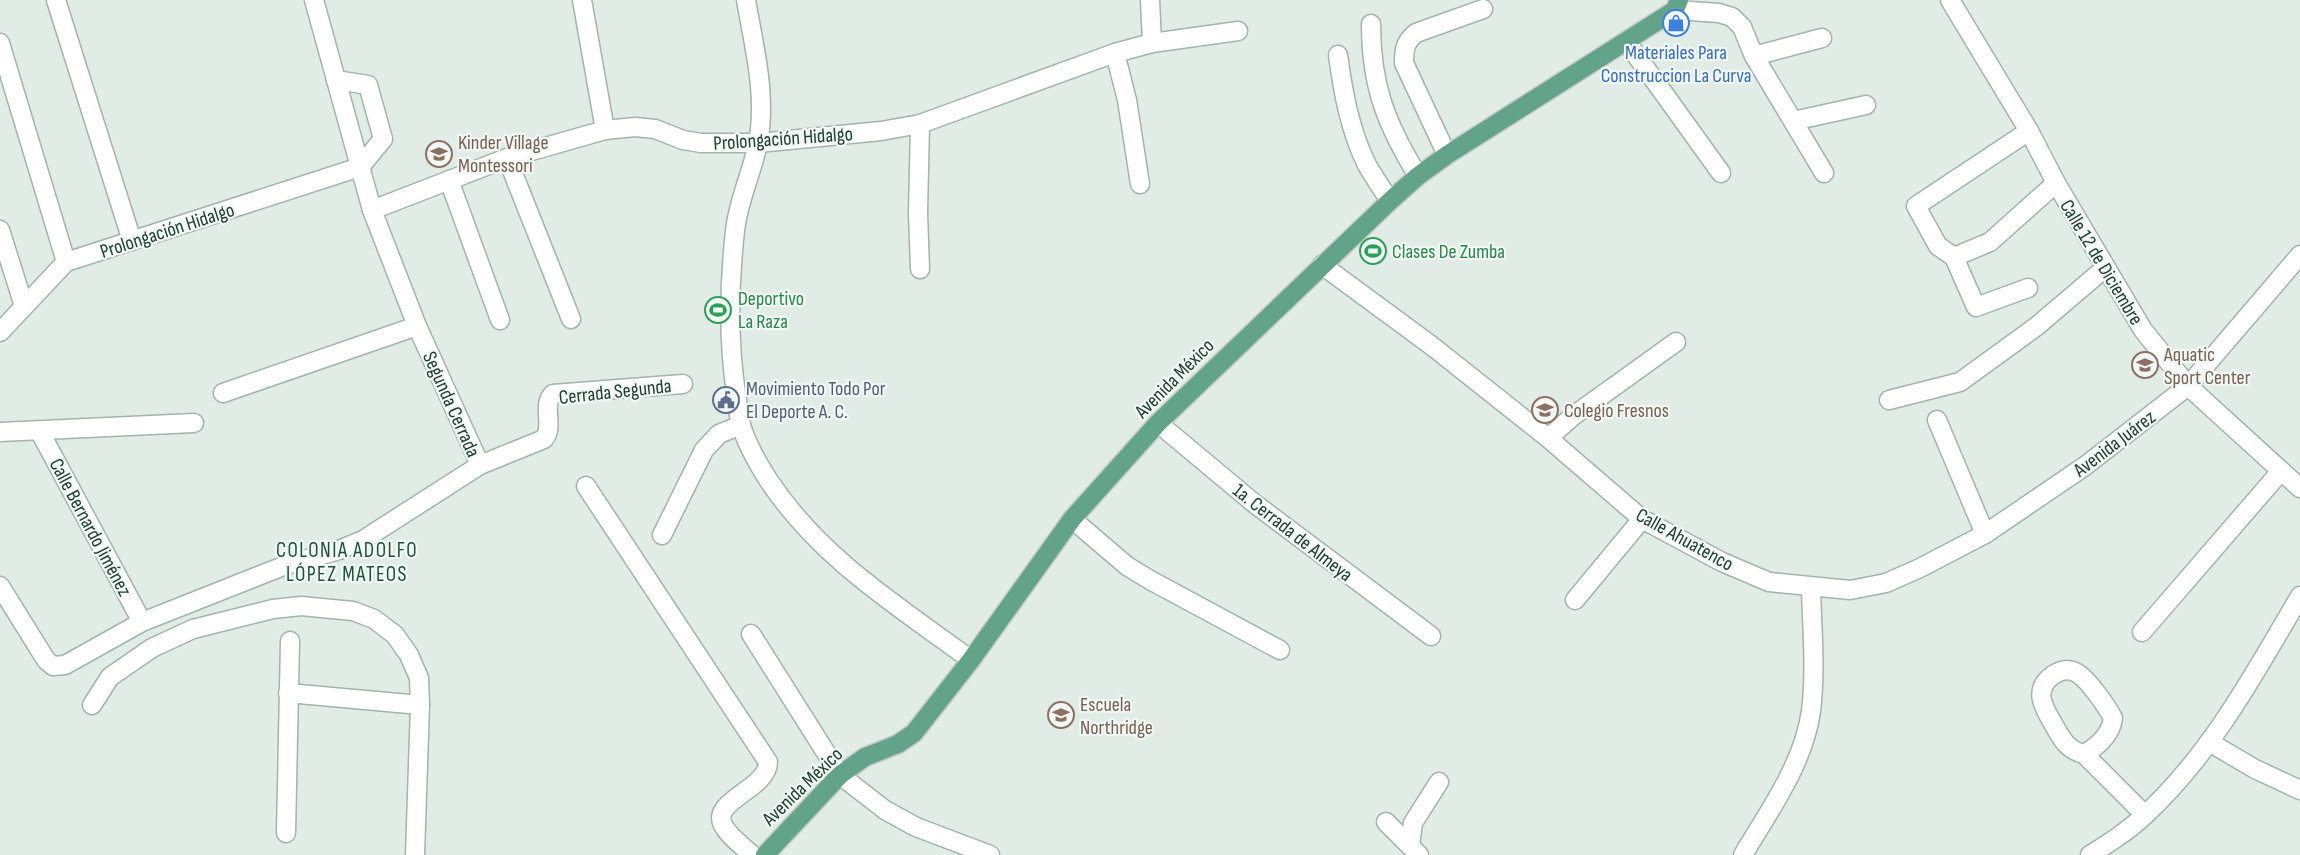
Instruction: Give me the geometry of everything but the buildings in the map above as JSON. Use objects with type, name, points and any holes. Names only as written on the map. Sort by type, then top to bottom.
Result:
[{"type":"main road","name":"Avenida México","points":[[765,855],[840,775],[865,757],[898,744],[914,733],[971,660],[1072,519],[1158,423],[1390,201],[1418,176],[1447,155],[1626,41],[1677,5]]},
{"type":"street","points":[[56,0],[132,241]]},
{"type":"street","name":"Segunda Cerrada","points":[[0,586],[46,660],[53,666],[65,665],[142,622],[286,565],[339,550],[363,540],[480,465],[417,326],[372,210],[314,0]]},
{"type":"street","points":[[582,0],[605,130]]},
{"type":"street","points":[[746,0],[760,79],[761,104],[758,143],[735,228],[730,288],[732,367],[741,425],[756,460],[808,532],[841,564],[971,660]]},
{"type":"street","points":[[1150,0],[1152,44]]},
{"type":"street","name":"Calle 12 de Diciembre","points":[[1950,0],[2029,131],[2056,183],[2143,330],[2188,386],[2300,488]]},
{"type":"street","points":[[1677,5],[1732,17],[1742,27],[1754,56],[1824,173]]},
{"type":"street","points":[[1447,155],[1404,63],[1404,50],[1407,41],[1416,33],[1483,9]]},
{"type":"street","points":[[1371,24],[1371,54],[1378,91],[1389,124],[1418,176]]},
{"type":"street","name":"Prolongación Hidalgo","points":[[372,210],[507,158],[605,130],[636,127],[655,129],[682,140],[701,143],[758,143],[881,131],[920,124],[1115,53],[1152,44],[1238,31]]},
{"type":"street","points":[[1754,56],[1822,38]]},
{"type":"street","points":[[1626,41],[1721,173]]},
{"type":"street","points":[[0,43],[66,262]]},
{"type":"street","points":[[1115,53],[1127,100],[1140,184]]},
{"type":"street","points":[[1338,55],[1341,83],[1358,142],[1368,166],[1390,201]]},
{"type":"street","points":[[336,80],[368,85],[377,117],[383,139],[360,167]]},
{"type":"street","points":[[1793,121],[1866,105]]},
{"type":"street","points":[[920,124],[918,213],[920,269]]},
{"type":"street","points":[[2028,288],[1977,307],[1954,257],[1938,246],[1916,206],[2029,131]]},
{"type":"street","points":[[507,158],[571,319]]},
{"type":"street","name":"Prolongación Hidalgo","points":[[0,332],[66,262],[360,167]]},
{"type":"street","points":[[449,180],[500,320]]},
{"type":"street","points":[[1954,257],[1990,242],[2056,183]]},
{"type":"street","points":[[0,230],[24,306]]},
{"type":"street","name":"Avenida Juárez","points":[[1811,588],[1850,590],[1886,583],[1920,568],[1985,534],[2085,466],[2188,386],[2300,255]]},
{"type":"street","name":"Calle Ahuatenco","points":[[1322,265],[1432,346],[1548,438],[1642,519],[1722,562],[1769,582],[1811,588]]},
{"type":"street","points":[[1889,400],[1960,382],[2037,326],[2105,268]]},
{"type":"street","points":[[223,393],[417,326]]},
{"type":"street","points":[[1548,438],[1573,416],[1676,342]]},
{"type":"street","name":"Cerrada Segunda","points":[[480,465],[544,439],[549,429],[548,400],[553,394],[683,384]]},
{"type":"street","points":[[1937,420],[1985,534]]},
{"type":"street","points":[[0,432],[40,432],[194,423]]},
{"type":"street","name":"1a. Cerrada de Almeya","points":[[1158,423],[1255,504],[1431,636]]},
{"type":"street","points":[[662,535],[704,450],[719,434],[741,425]]},
{"type":"street","name":"Calle Bernardo Jiménez","points":[[40,432],[142,622]]},
{"type":"street","points":[[2142,632],[2281,471]]},
{"type":"street","points":[[586,486],[768,762],[766,774],[761,780],[727,805],[721,814],[721,823],[752,855]]},
{"type":"street","points":[[1072,519],[1127,566],[1280,650]]},
{"type":"street","points":[[1575,600],[1642,519]]},
{"type":"street","points":[[1743,855],[1798,757],[1811,713],[1813,670],[1811,588]]},
{"type":"street","points":[[2090,855],[2119,837],[2145,815],[2209,742],[2250,680],[2300,596]]},
{"type":"street","points":[[92,705],[110,677],[152,648],[193,630],[273,609],[301,606],[353,611],[374,619],[394,635],[409,655],[418,678],[420,705],[414,855]]},
{"type":"street","points":[[751,634],[840,775],[885,810],[916,827],[990,855]]},
{"type":"street","points":[[286,833],[290,641]]},
{"type":"street","points":[[2084,754],[2092,750],[2107,735],[2112,727],[2113,718],[2082,677],[2074,671],[2065,670],[2048,679],[2042,686],[2040,695],[2042,704],[2064,743],[2073,751],[2084,754],[2145,815]]},
{"type":"street","points":[[288,693],[420,705]]},
{"type":"street","points":[[2209,742],[2255,769],[2300,790]]},
{"type":"street","points":[[1414,850],[1413,823],[1439,782]]},
{"type":"street","points":[[1386,822],[1414,850]]},
{"type":"place","name":"Materiales Para Construccion La Curva","points":[[1676,23]]},
{"type":"place","name":"Kinder Village Montessori","points":[[439,154]]},
{"type":"place","name":"Clases De Zumba","points":[[1373,251]]},
{"type":"place","name":"Deportivo La Raza","points":[[718,310]]},
{"type":"place","name":"Aquatic Sport Center","points":[[2145,365]]},
{"type":"place","name":"Movimiento Todo Por El Deporte A. C.","points":[[726,400]]},
{"type":"place","name":"Colegio Fresnos","points":[[1545,410]]},
{"type":"place","name":"Escuela Northridge","points":[[1061,715]]},
{"type":"district","name":"COLONIA ADOLFO LÓPEZ MATEOS","points":[[347,562]]}]
